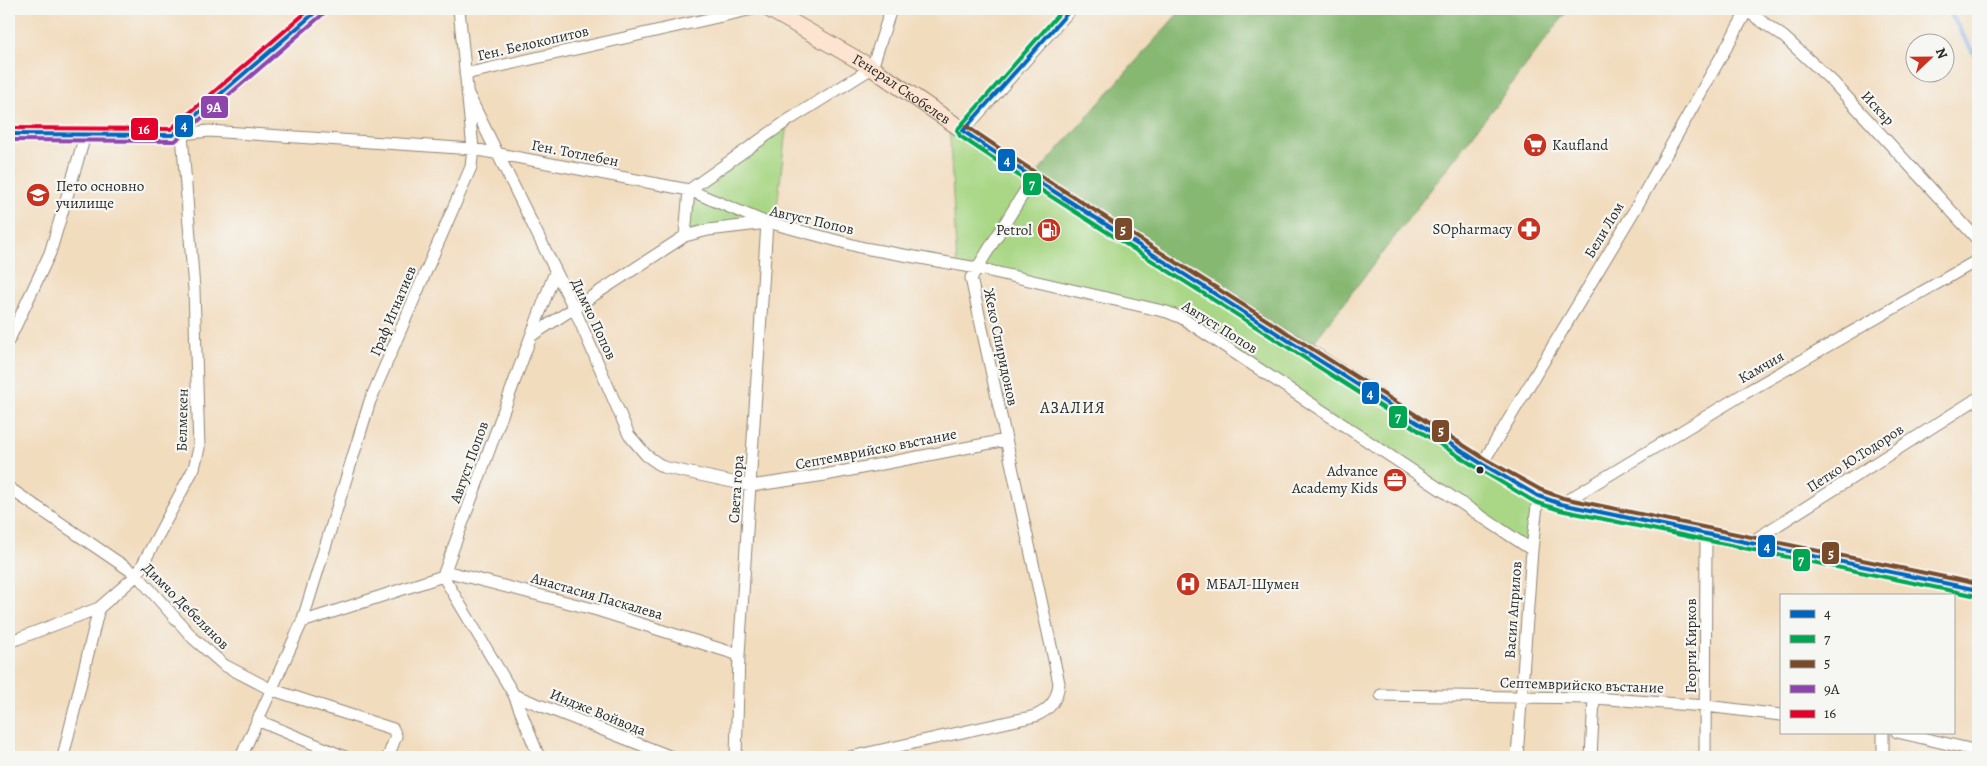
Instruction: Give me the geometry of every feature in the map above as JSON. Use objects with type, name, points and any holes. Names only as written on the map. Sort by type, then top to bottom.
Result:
[{"type":"street","points":[[9,134],[85,136],[178,134],[319,9]]},
{"type":"street","name":"Граф Игнатиев","points":[[302,622],[370,401],[471,167],[473,149],[459,9]]},
{"type":"street","name":"Ген. Белокопитов","points":[[465,74],[753,9]]},
{"type":"street","name":"Генерал Скобелев","points":[[769,9],[872,68],[1034,178],[1482,464],[1538,496],[1561,504],[1748,544],[1978,590]]},
{"type":"street","points":[[685,236],[689,190],[787,121],[872,68],[891,9]]},
{"type":"street","points":[[963,131],[1071,9]]},
{"type":"street","name":"Искър","points":[[1746,10],[1784,37],[1832,81],[1978,240]]},
{"type":"street","name":"Бели Лом","points":[[1482,464],[1634,211],[1746,10]]},
{"type":"street","name":"Димчо Попов","points":[[468,94],[574,308],[629,435],[646,455],[663,467],[751,486]]},
{"type":"street","name":"Ген. Тотлебен","points":[[178,134],[209,131],[473,149],[689,190],[767,223]]},
{"type":"street","name":"Белмекен","points":[[9,642],[99,608],[137,575],[194,468],[199,448],[194,289],[178,134]]},
{"type":"street","points":[[9,340],[50,253],[85,136]]},
{"type":"street","name":"Жеко Спиридонов","points":[[850,757],[1035,716],[1053,705],[1058,695],[1059,683],[971,278],[1034,178]]},
{"type":"street","name":"Август Попов","points":[[444,573],[531,336],[685,236],[708,230],[767,223],[864,248],[977,268],[1167,312],[1182,318],[1532,550]]},
{"type":"street","name":"Света гора","points":[[736,757],[739,655],[767,223]]},
{"type":"street","name":"Камчия","points":[[1561,504],[1754,388],[1978,260]]},
{"type":"street","points":[[531,336],[555,272]]},
{"type":"street","name":"Петко Ю.Тодоров","points":[[1748,544],[1978,398]]},
{"type":"street","name":"Септемврийско въстание","points":[[751,486],[825,475],[1006,440]]},
{"type":"street","name":"Димчо Дебелянов","points":[[9,488],[137,575],[193,638],[224,665],[270,689],[393,729],[396,736],[388,757]]},
{"type":"street","name":"Васил Априлов","points":[[1517,757],[1532,550],[1538,496]]},
{"type":"street","name":"Георги Кирков","points":[[1705,757],[1706,535]]},
{"type":"street","points":[[240,757],[302,622],[444,573],[514,695],[539,757]]},
{"type":"street","name":"Анастасия Паскалева","points":[[444,573],[597,610],[739,655]]},
{"type":"street","points":[[63,757],[99,608]]},
{"type":"street","name":"Индже Войвода","points":[[514,695],[672,757]]},
{"type":"street","name":"Септемврийско въстание","points":[[1381,695],[1594,698],[1706,706],[1780,715]]},
{"type":"street","points":[[1591,757],[1594,698]]},
{"type":"street","points":[[257,720],[345,757]]},
{"type":"street","points":[[1883,734],[1883,757]]},
{"type":"street","points":[[1906,734],[1978,750]]},
{"type":"green space","points":[[1182,9],[1569,9],[1307,351],[1033,178]]},
{"type":"green space","points":[[787,121],[775,224],[685,236],[689,190]]},
{"type":"green space","points":[[949,122],[1538,496],[1532,550],[1182,318],[957,266]]},
{"type":"waterway","points":[[1948,9],[1978,61]]},
{"type":"transit line","name":"16","points":[[9,128],[171,129],[310,9]]},
{"type":"transit line","name":"4","points":[[9,134],[173,135],[319,9]]},
{"type":"transit line","name":"7","points":[[1063,9],[957,130],[960,136],[1030,183],[1479,469],[1535,502],[1560,510],[1977,596]]},
{"type":"transit line","name":"4","points":[[1071,9],[963,131],[1033,178],[1482,464],[1538,496],[1561,504],[1978,590]]},
{"type":"transit line","name":"9А","points":[[9,140],[175,141],[323,14]]},
{"type":"transit line","name":"5","points":[[966,126],[1036,173],[1485,459],[1541,490],[1563,498],[1978,584]]},
{"type":"place","name":"Kaufland","points":[[1535,145]]},
{"type":"place","name":"Пето основно училище","points":[[38,195]]},
{"type":"place","name":"SOpharmacy","points":[[1529,229]]},
{"type":"place","name":"Petrol","points":[[1049,230]]},
{"type":"place","name":"Advance Academy Kids","points":[[1395,480]]},
{"type":"place","name":"МБАЛ-Шумен","points":[[1188,584]]},
{"type":"district","name":"АЗАЛИЯ","points":[[1073,407]]}]
